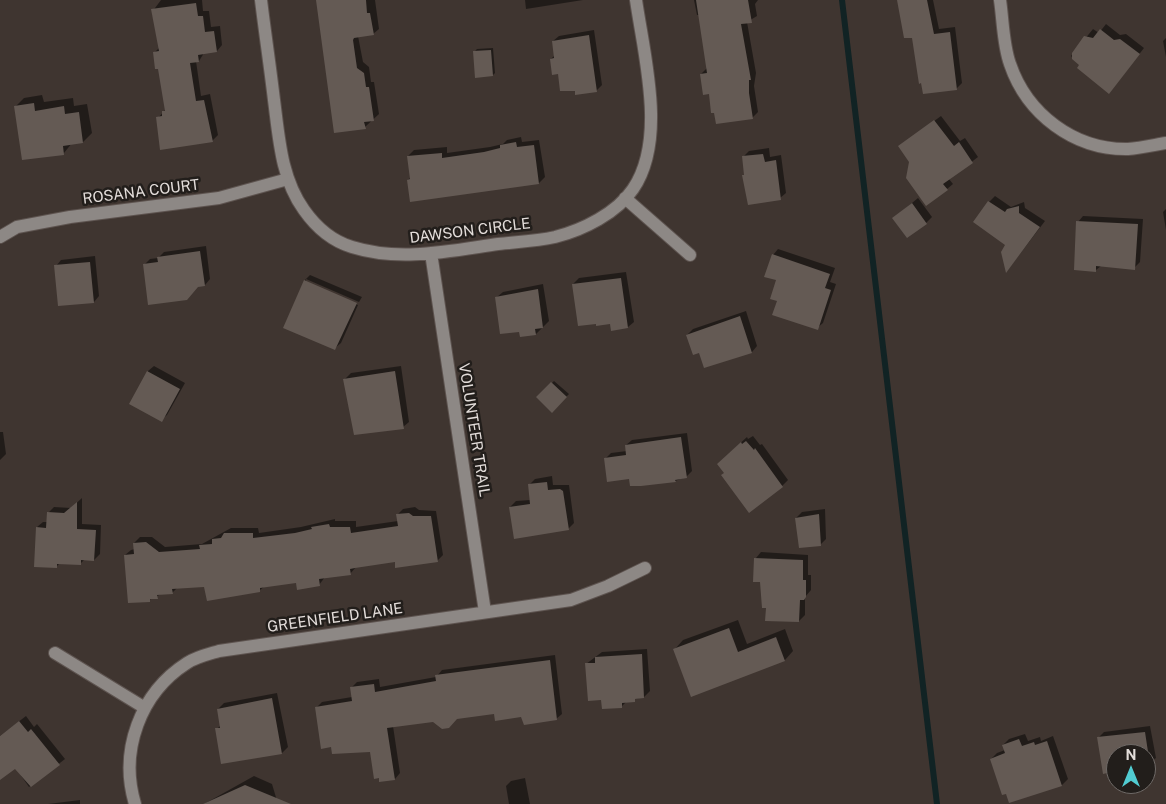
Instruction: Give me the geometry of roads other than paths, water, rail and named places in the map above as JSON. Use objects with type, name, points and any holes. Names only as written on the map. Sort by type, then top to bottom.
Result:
[{"type":"street","name":"DAWSON CIRCLE","points":[[261,0],[283,164],[292,191],[304,211],[323,233],[351,247],[381,254],[410,256],[555,237],[585,225],[614,210],[634,189],[648,155],[652,110],[636,0]]},
{"type":"street","points":[[1000,0],[1009,62],[1020,88],[1047,120],[1069,136],[1092,144],[1127,149],[1166,143]]},
{"type":"street","name":"ROSANA COURT","points":[[0,238],[17,227],[70,217],[219,198],[288,179]]},
{"type":"street","points":[[625,198],[690,255]]},
{"type":"street","name":"VOLUNTEER TRAIL","points":[[431,253],[485,612]]},
{"type":"street","name":"GREENFIELD LANE","points":[[135,804],[130,785],[131,750],[138,718],[158,686],[188,662],[219,650],[571,600],[608,586],[645,568]]},
{"type":"street","points":[[55,653],[145,708]]},
{"type":"waterway","points":[[842,0],[937,804]]}]
